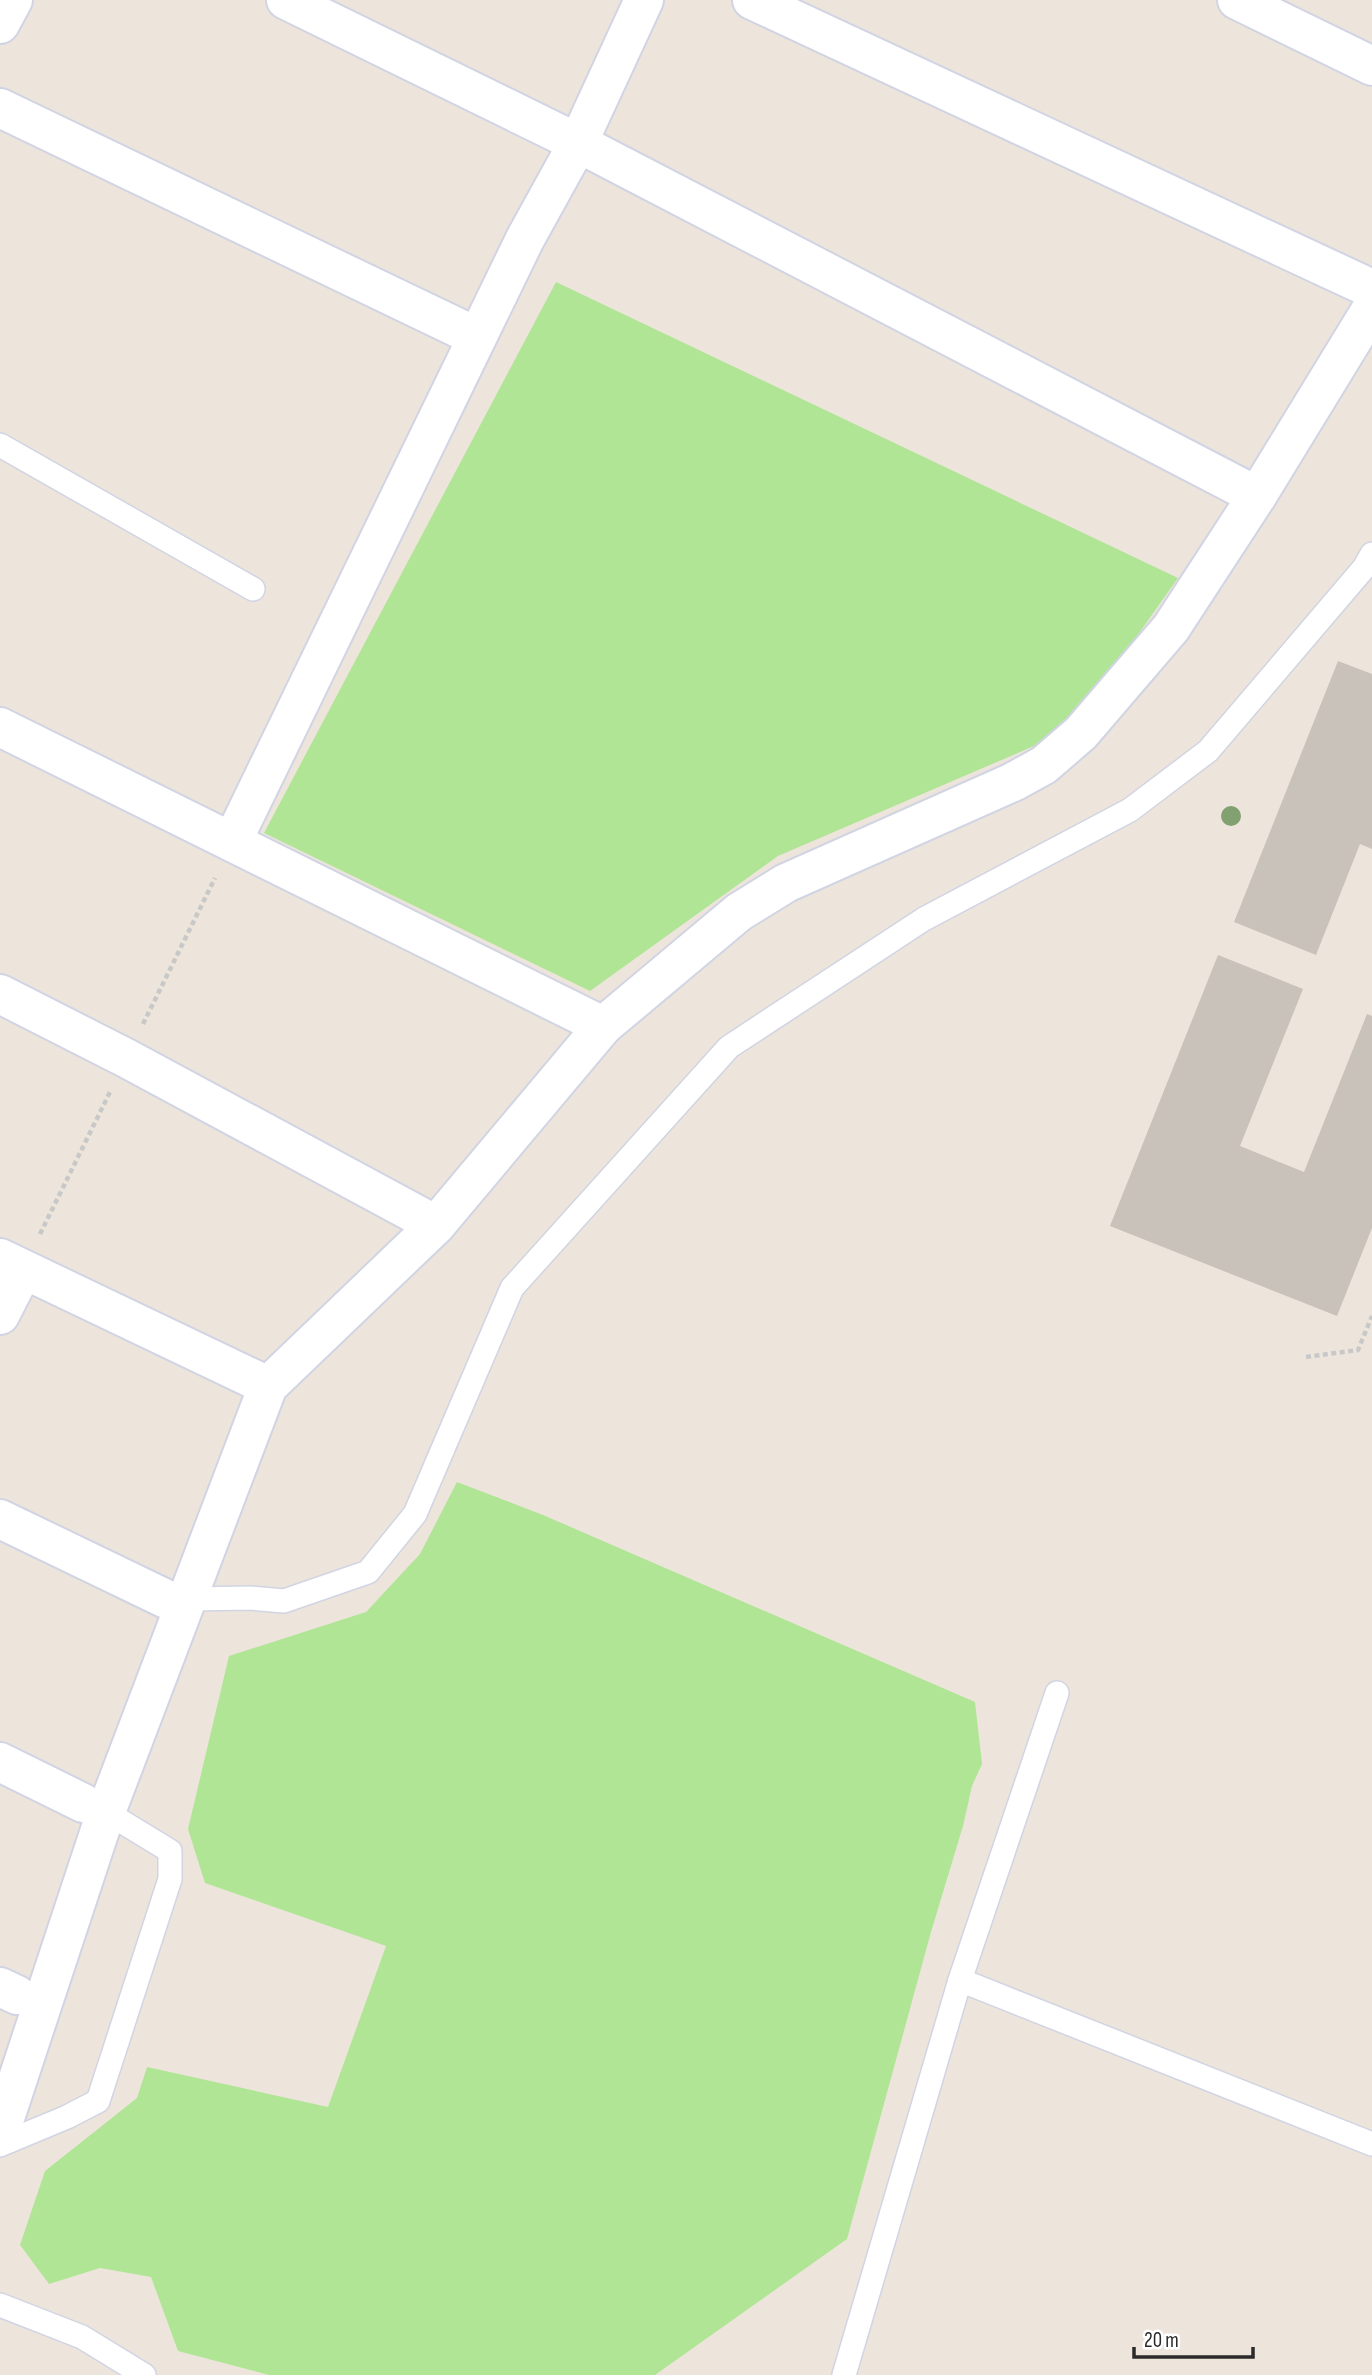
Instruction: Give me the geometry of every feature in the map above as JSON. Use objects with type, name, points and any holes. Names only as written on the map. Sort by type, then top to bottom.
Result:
[{"type":"street","points":[[0,24],[13,0]]},
{"type":"street","points":[[286,0],[578,143],[1257,496]]},
{"type":"street","points":[[232,842],[525,239],[578,143],[644,0]]},
{"type":"street","points":[[752,0],[1372,289]]},
{"type":"street","points":[[1237,0],[1372,66]]},
{"type":"street","points":[[0,108],[477,337]]},
{"type":"street","points":[[0,2133],[95,1808],[178,1599],[268,1386],[436,1225],[603,1026],[739,912],[786,883],[1013,782],[1044,765],[1082,733],[1171,628],[1257,496],[1372,308]]},
{"type":"street","points":[[0,727],[603,1026]]},
{"type":"street","points":[[0,995],[126,1058],[436,1225]]},
{"type":"street","points":[[0,1315],[11,1264],[268,1386]]},
{"type":"street","points":[[0,1519],[178,1599]]},
{"type":"street","points":[[0,1762],[95,1808]]},
{"type":"lane","points":[[0,445],[253,590]]},
{"type":"lane","points":[[178,1599],[250,1598],[284,1601],[368,1572],[415,1514],[512,1289],[729,1046],[924,919],[1129,810],[1208,751],[1364,568],[1372,554]]},
{"type":"lane","points":[[844,2375],[960,1980],[1057,1693]]},
{"type":"lane","points":[[0,2145],[98,2101],[170,1880],[170,1851],[95,1808]]},
{"type":"lane","points":[[960,1980],[1372,2144]]},
{"type":"lane","points":[[0,2305],[82,2337],[144,2375]]},
{"type":"path","points":[[1306,1357],[1358,1350],[1372,1316]]},
{"type":"green space","points":[[556,282],[1178,578],[1137,636],[1048,740],[778,856],[590,991],[264,833]]},
{"type":"green space","points":[[457,1482],[543,1515],[975,1702],[982,1764],[972,1786],[847,2239],[655,2375],[269,2375],[178,2351],[151,2277],[100,2268],[49,2284],[20,2245],[45,2171],[137,2098],[147,2067],[328,2107],[386,1946],[205,1883],[188,1829],[229,1656],[366,1612],[420,1554]]},
{"type":"building","points":[[1338,661],[1372,674],[1372,849],[1360,844],[1316,955],[1234,922]]},
{"type":"building","points":[[1218,955],[1303,989],[1240,1146],[1304,1172],[1367,1014],[1372,1016],[1372,1228],[1337,1316],[1110,1226]]}]
